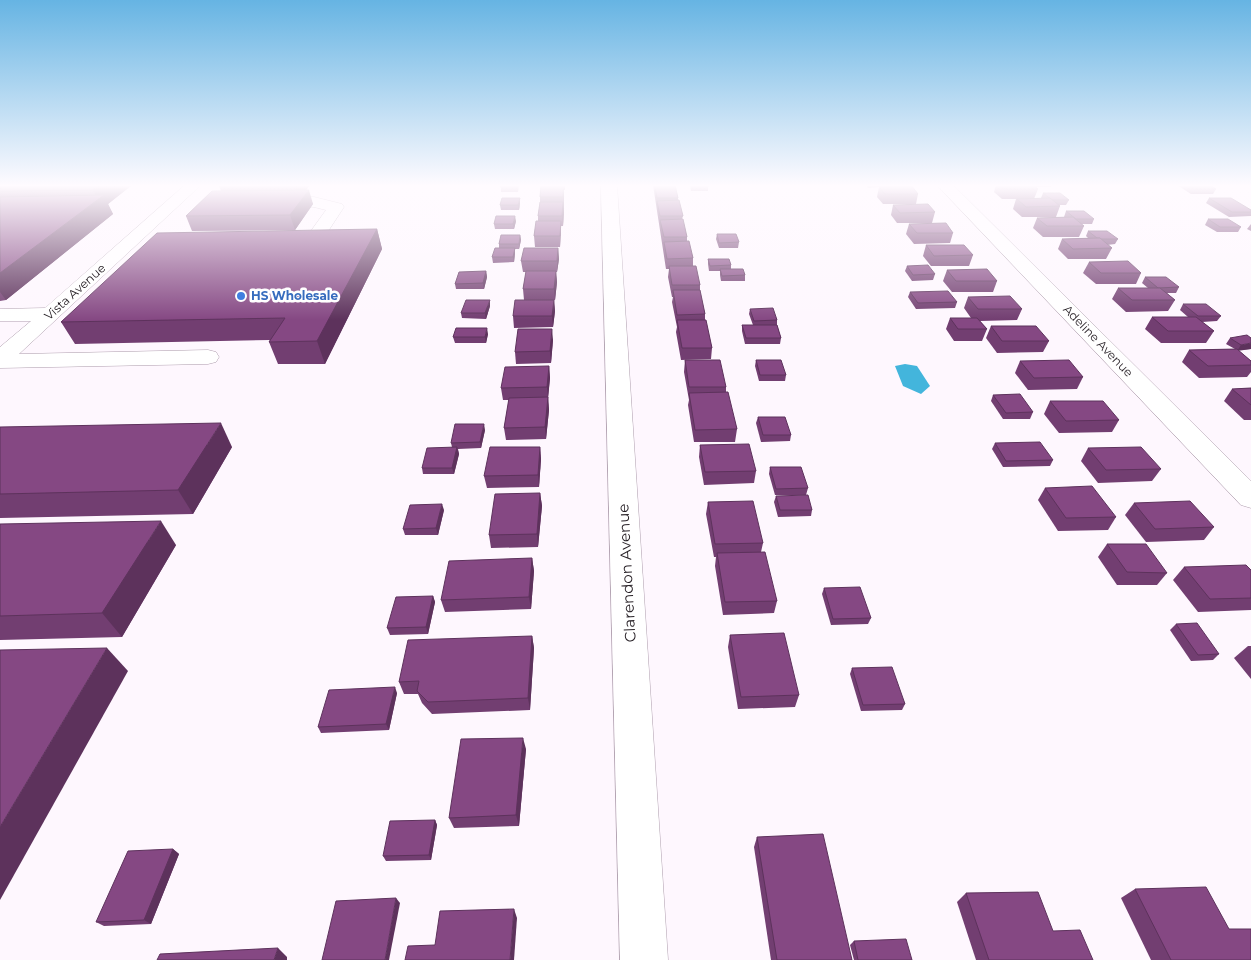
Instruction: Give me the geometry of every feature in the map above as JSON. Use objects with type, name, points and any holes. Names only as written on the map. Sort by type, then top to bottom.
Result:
[{"type":"street","name":"Vista Avenue","points":[[0,360],[144,230]]},
{"type":"street","points":[[318,235],[321,230]]},
{"type":"street","name":"Clarendon Avenue","points":[[611,230],[644,960]]},
{"type":"street","name":"Adeline Avenue","points":[[988,230],[1251,498]]},
{"type":"street","points":[[298,236],[337,235]]},
{"type":"street","points":[[136,237],[164,237]]},
{"type":"street","points":[[0,315],[50,314]]},
{"type":"street","points":[[0,360],[208,357]]},
{"type":"water","points":[[905,364],[917,366],[930,386],[921,394],[903,386],[895,366]]},
{"type":"building","points":[[0,230],[58,230],[0,273]]},
{"type":"building","name":"HS Wholesale","points":[[377,230],[317,341],[269,342],[285,318],[61,322],[157,233]]},
{"type":"building","points":[[535,230],[560,230],[560,236],[534,236]]},
{"type":"building","points":[[662,230],[685,230],[687,237],[664,237]]},
{"type":"building","points":[[914,230],[951,230],[953,233],[917,233]]},
{"type":"building","points":[[1088,231],[1107,231],[1118,239],[1097,238]]},
{"type":"building","points":[[717,234],[736,234],[739,242],[719,243]]},
{"type":"building","points":[[501,235],[520,235],[519,244],[499,244]]},
{"type":"building","points":[[1100,238],[1112,248],[1073,249],[1062,239]]},
{"type":"building","points":[[689,241],[693,258],[667,259],[664,242]]},
{"type":"building","points":[[926,245],[964,245],[973,255],[934,256]]},
{"type":"building","points":[[495,248],[515,248],[513,257],[492,257]]},
{"type":"building","points":[[524,248],[558,248],[557,261],[521,261]]},
{"type":"building","points":[[708,259],[729,259],[731,265],[710,266]]},
{"type":"building","points":[[1128,261],[1141,273],[1101,273],[1089,262]]},
{"type":"building","points":[[928,265],[935,274],[913,275],[907,266]]},
{"type":"building","points":[[669,266],[696,266],[700,285],[672,285]]},
{"type":"building","points":[[720,269],[743,269],[745,275],[722,276]]},
{"type":"building","points":[[987,269],[997,281],[956,281],[947,270]]},
{"type":"building","points":[[486,271],[483,283],[455,284],[459,272]]},
{"type":"building","points":[[526,271],[556,271],[554,289],[523,289]]},
{"type":"building","points":[[1145,277],[1166,277],[1179,287],[1158,288]]},
{"type":"building","points":[[1118,288],[1160,288],[1175,300],[1132,300]]},
{"type":"building","points":[[673,290],[700,290],[705,314],[677,315]]},
{"type":"building","points":[[948,291],[957,302],[918,303],[910,292]]},
{"type":"building","points":[[1010,296],[1022,309],[978,309],[968,297]]},
{"type":"building","points":[[466,300],[490,300],[485,313],[461,313]]},
{"type":"building","points":[[515,300],[554,300],[552,316],[513,316]]},
{"type":"building","points":[[1183,304],[1206,304],[1221,316],[1198,316]]},
{"type":"building","points":[[773,308],[777,320],[754,321],[750,309]]},
{"type":"building","points":[[1152,317],[1196,317],[1214,331],[1168,331]]},
{"type":"building","points":[[950,318],[977,318],[987,329],[958,329]]},
{"type":"building","points":[[677,320],[706,320],[712,348],[682,348]]},
{"type":"building","points":[[742,325],[777,325],[781,338],[746,338]]},
{"type":"building","points":[[991,326],[1036,326],[1049,341],[1002,341]]},
{"type":"building","points":[[456,328],[487,328],[485,337],[453,337]]},
{"type":"building","points":[[518,329],[552,329],[550,351],[515,352]]},
{"type":"building","points":[[1247,335],[1251,338],[1251,343],[1241,345],[1230,338]]},
{"type":"building","points":[[1237,349],[1251,361],[1251,365],[1208,366],[1189,350]]},
{"type":"building","points":[[685,360],[720,360],[726,387],[689,387]]},
{"type":"building","points":[[756,360],[781,360],[786,375],[760,375]]},
{"type":"building","points":[[1069,360],[1083,377],[1034,378],[1020,361]]},
{"type":"building","points":[[549,366],[547,387],[501,388],[505,367]]},
{"type":"building","points":[[1251,388],[1251,405],[1232,389]]},
{"type":"building","points":[[728,392],[737,429],[695,430],[689,393]]},
{"type":"building","points":[[1020,394],[1033,412],[1006,413],[993,395]]},
{"type":"building","points":[[548,397],[545,427],[504,428],[509,398]]},
{"type":"building","points":[[1050,401],[1103,401],[1119,420],[1066,421]]},
{"type":"building","points":[[758,417],[785,417],[791,435],[763,435]]},
{"type":"building","points":[[221,423],[178,490],[0,494],[0,427]]},
{"type":"building","points":[[455,424],[484,424],[480,442],[451,443]]},
{"type":"building","points":[[1040,442],[1053,460],[1006,461],[995,443]]},
{"type":"building","points":[[749,444],[756,471],[705,472],[700,445]]},
{"type":"building","points":[[457,447],[452,468],[422,468],[427,448]]},
{"type":"building","points":[[490,447],[540,447],[538,475],[484,476]]},
{"type":"building","points":[[1141,447],[1161,469],[1106,470],[1088,448]]},
{"type":"building","points":[[770,467],[801,467],[808,488],[776,489]]},
{"type":"building","points":[[1092,486],[1116,517],[1066,518],[1045,488]]},
{"type":"building","points":[[540,493],[537,534],[489,535],[495,494]]},
{"type":"building","points":[[808,495],[812,510],[780,510],[776,496]]},
{"type":"building","points":[[753,501],[763,543],[715,544],[708,502]]},
{"type":"building","points":[[1190,501],[1214,527],[1155,529],[1134,503]]},
{"type":"building","points":[[442,504],[436,528],[403,529],[410,505]]},
{"type":"building","points":[[161,521],[102,613],[0,616],[0,524]]},
{"type":"building","points":[[1107,544],[1146,544],[1167,573],[1127,572]]},
{"type":"building","points":[[765,552],[777,601],[725,602],[717,553]]},
{"type":"building","points":[[532,558],[529,597],[441,600],[449,561]]},
{"type":"building","points":[[1246,565],[1251,570],[1251,598],[1210,599],[1184,567]]},
{"type":"building","points":[[860,587],[871,618],[833,619],[824,588]]},
{"type":"building","points":[[433,596],[426,627],[387,628],[396,597]]},
{"type":"building","points":[[1197,623],[1219,654],[1198,655],[1176,624]]},
{"type":"building","points":[[784,633],[799,695],[741,697],[730,635]]},
{"type":"building","points":[[532,636],[528,698],[428,702],[417,691],[419,681],[399,682],[408,640]]},
{"type":"building","points":[[107,648],[0,827],[0,650]]},
{"type":"building","points":[[892,667],[905,704],[863,705],[852,668]]},
{"type":"building","points":[[395,687],[386,724],[318,727],[329,690]]},
{"type":"building","points":[[523,738],[516,815],[449,818],[461,739]]},
{"type":"building","points":[[435,820],[429,855],[383,856],[390,821]]},
{"type":"building","points":[[823,834],[852,960],[777,960],[757,837]]},
{"type":"building","points":[[173,849],[144,920],[96,922],[128,851]]},
{"type":"building","points":[[1206,887],[1229,929],[1251,929],[1251,960],[1171,960],[1135,889]]},
{"type":"building","points":[[1038,892],[1053,931],[1080,930],[1093,960],[989,960],[966,893]]},
{"type":"building","points":[[396,898],[385,960],[322,960],[336,901]]},
{"type":"building","points":[[514,909],[510,960],[405,960],[408,946],[435,945],[440,911]]},
{"type":"building","points":[[906,939],[912,960],[858,960],[854,941]]},
{"type":"building","points":[[278,948],[274,960],[157,960],[160,954]]},
{"type":"place","name":"HS Wholesale","points":[[241,296]]}]
